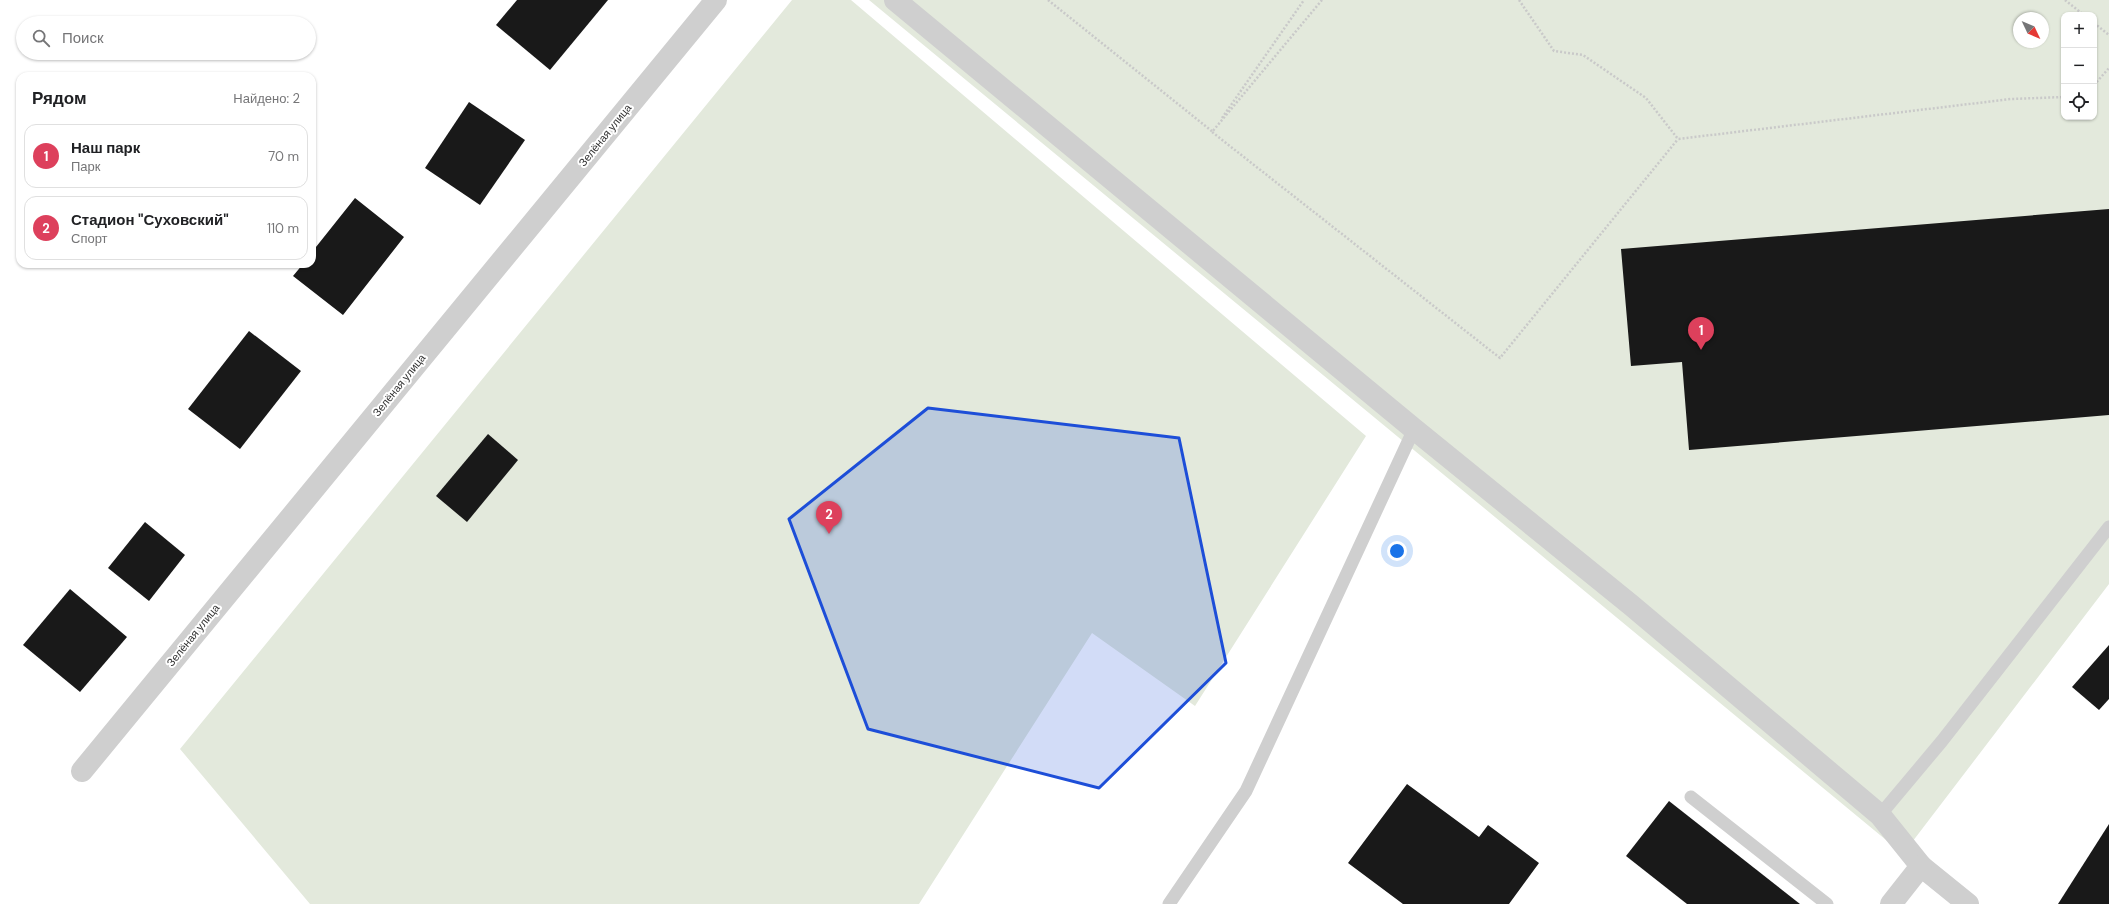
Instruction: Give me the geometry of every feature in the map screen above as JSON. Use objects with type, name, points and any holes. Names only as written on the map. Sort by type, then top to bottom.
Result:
[{"type":"street","name":"Зелёная улица","points":[[82,770],[716,0]]},
{"type":"street","points":[[895,0],[1414,430],[1631,605],[1880,815],[1921,866],[1968,904]]},
{"type":"street","points":[[1891,904],[1921,866]]},
{"type":"lane","points":[[1169,904],[1246,791],[1414,430]]},
{"type":"lane","points":[[1880,815],[1942,741],[2109,527]]},
{"type":"lane","points":[[1691,797],[1827,904]]},
{"type":"path","points":[[1048,0],[1212,132],[1500,358],[1678,139],[2011,100],[2061,97]]},
{"type":"path","points":[[1212,132],[1304,0]]},
{"type":"path","points":[[1212,132],[1322,0]]},
{"type":"path","points":[[1519,0],[1554,51],[1583,55],[1646,98],[1678,139]]},
{"type":"path","points":[[2065,0],[2080,12]]},
{"type":"path","points":[[2097,25],[2109,35]]},
{"type":"path","points":[[2095,84],[2109,68]]},
{"type":"highlighted area","points":[[928,408],[1179,438],[1226,663],[1099,788],[868,729],[789,519]]},
{"type":"shaded area","points":[[792,0],[851,0],[1366,436],[1195,706],[1092,633],[919,904],[310,904],[180,749]]},
{"type":"shaded area","points":[[869,0],[2109,0],[2109,584],[1903,854]]},
{"type":"building","points":[[517,0],[608,0],[550,70],[496,25]]},
{"type":"building","points":[[469,102],[525,140],[480,205],[425,168]]},
{"type":"building","points":[[355,198],[404,237],[343,315],[293,276],[300,268],[316,268],[316,247]]},
{"type":"building","points":[[2109,209],[2109,415],[1689,450],[1682,362],[1631,366],[1621,249]]},
{"type":"building","points":[[249,331],[301,371],[240,449],[188,409]]},
{"type":"building","points":[[488,434],[518,460],[467,522],[436,496]]},
{"type":"building","points":[[145,522],[185,555],[149,601],[108,568]]},
{"type":"building","points":[[70,589],[127,637],[80,692],[23,645]]},
{"type":"building","points":[[2109,645],[2109,699],[2099,710],[2072,687]]},
{"type":"building","points":[[1407,784],[1479,837],[1488,825],[1539,863],[1509,904],[1403,904],[1348,863]]},
{"type":"building","points":[[1669,801],[1800,904],[1687,904],[1626,856]]},
{"type":"building","points":[[2109,824],[2109,904],[2058,904]]},
{"type":"place","name":"Наш парк","points":[[1701,350]]},
{"type":"place","name":"Стадион \"Суховский\"","points":[[829,534]]}]
